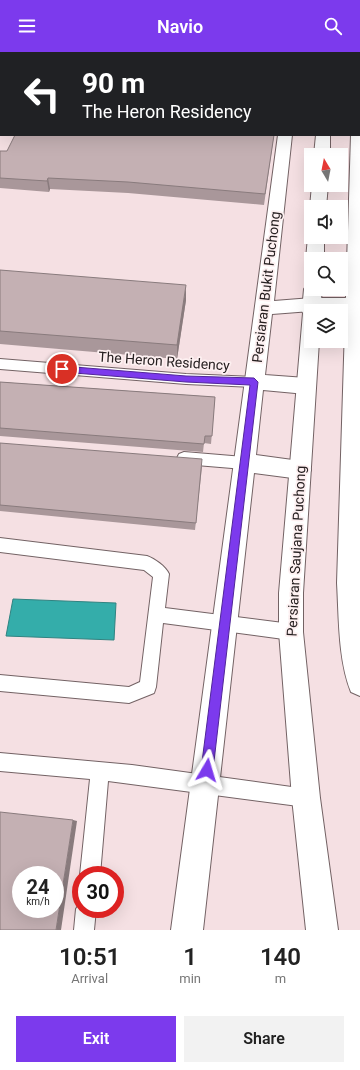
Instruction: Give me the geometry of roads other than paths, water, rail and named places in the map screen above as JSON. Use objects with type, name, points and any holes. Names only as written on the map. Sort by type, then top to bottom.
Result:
[{"type":"street","name":"Persiaran Bukit Puchong","points":[[187,930],[285,136]]},
{"type":"street","points":[[322,148],[323,136]]},
{"type":"street","points":[[358,136],[357,305],[349,583],[353,642],[360,683]]},
{"type":"street","points":[[264,308],[304,306]]},
{"type":"street","name":"Persiaran Saujana Puchong","points":[[309,348],[291,593],[291,632],[306,798],[322,930]]},
{"type":"street","points":[[254,382],[306,386]]},
{"type":"street","points":[[244,463],[300,470]]},
{"type":"lane","name":"The Heron Residency","points":[[0,364],[186,379],[254,382]]},
{"type":"lane","points":[[173,458],[244,463]]},
{"type":"lane","points":[[0,545],[147,563],[161,574],[148,687],[129,695],[0,683]]},
{"type":"lane","points":[[157,615],[291,632]]},
{"type":"lane","points":[[0,762],[132,774],[306,798]]},
{"type":"lane","points":[[91,866],[100,771]]},
{"type":"lane","points":[[84,930],[85,918]]},
{"type":"water","points":[[13,599],[116,603],[114,640],[6,636]]}]
